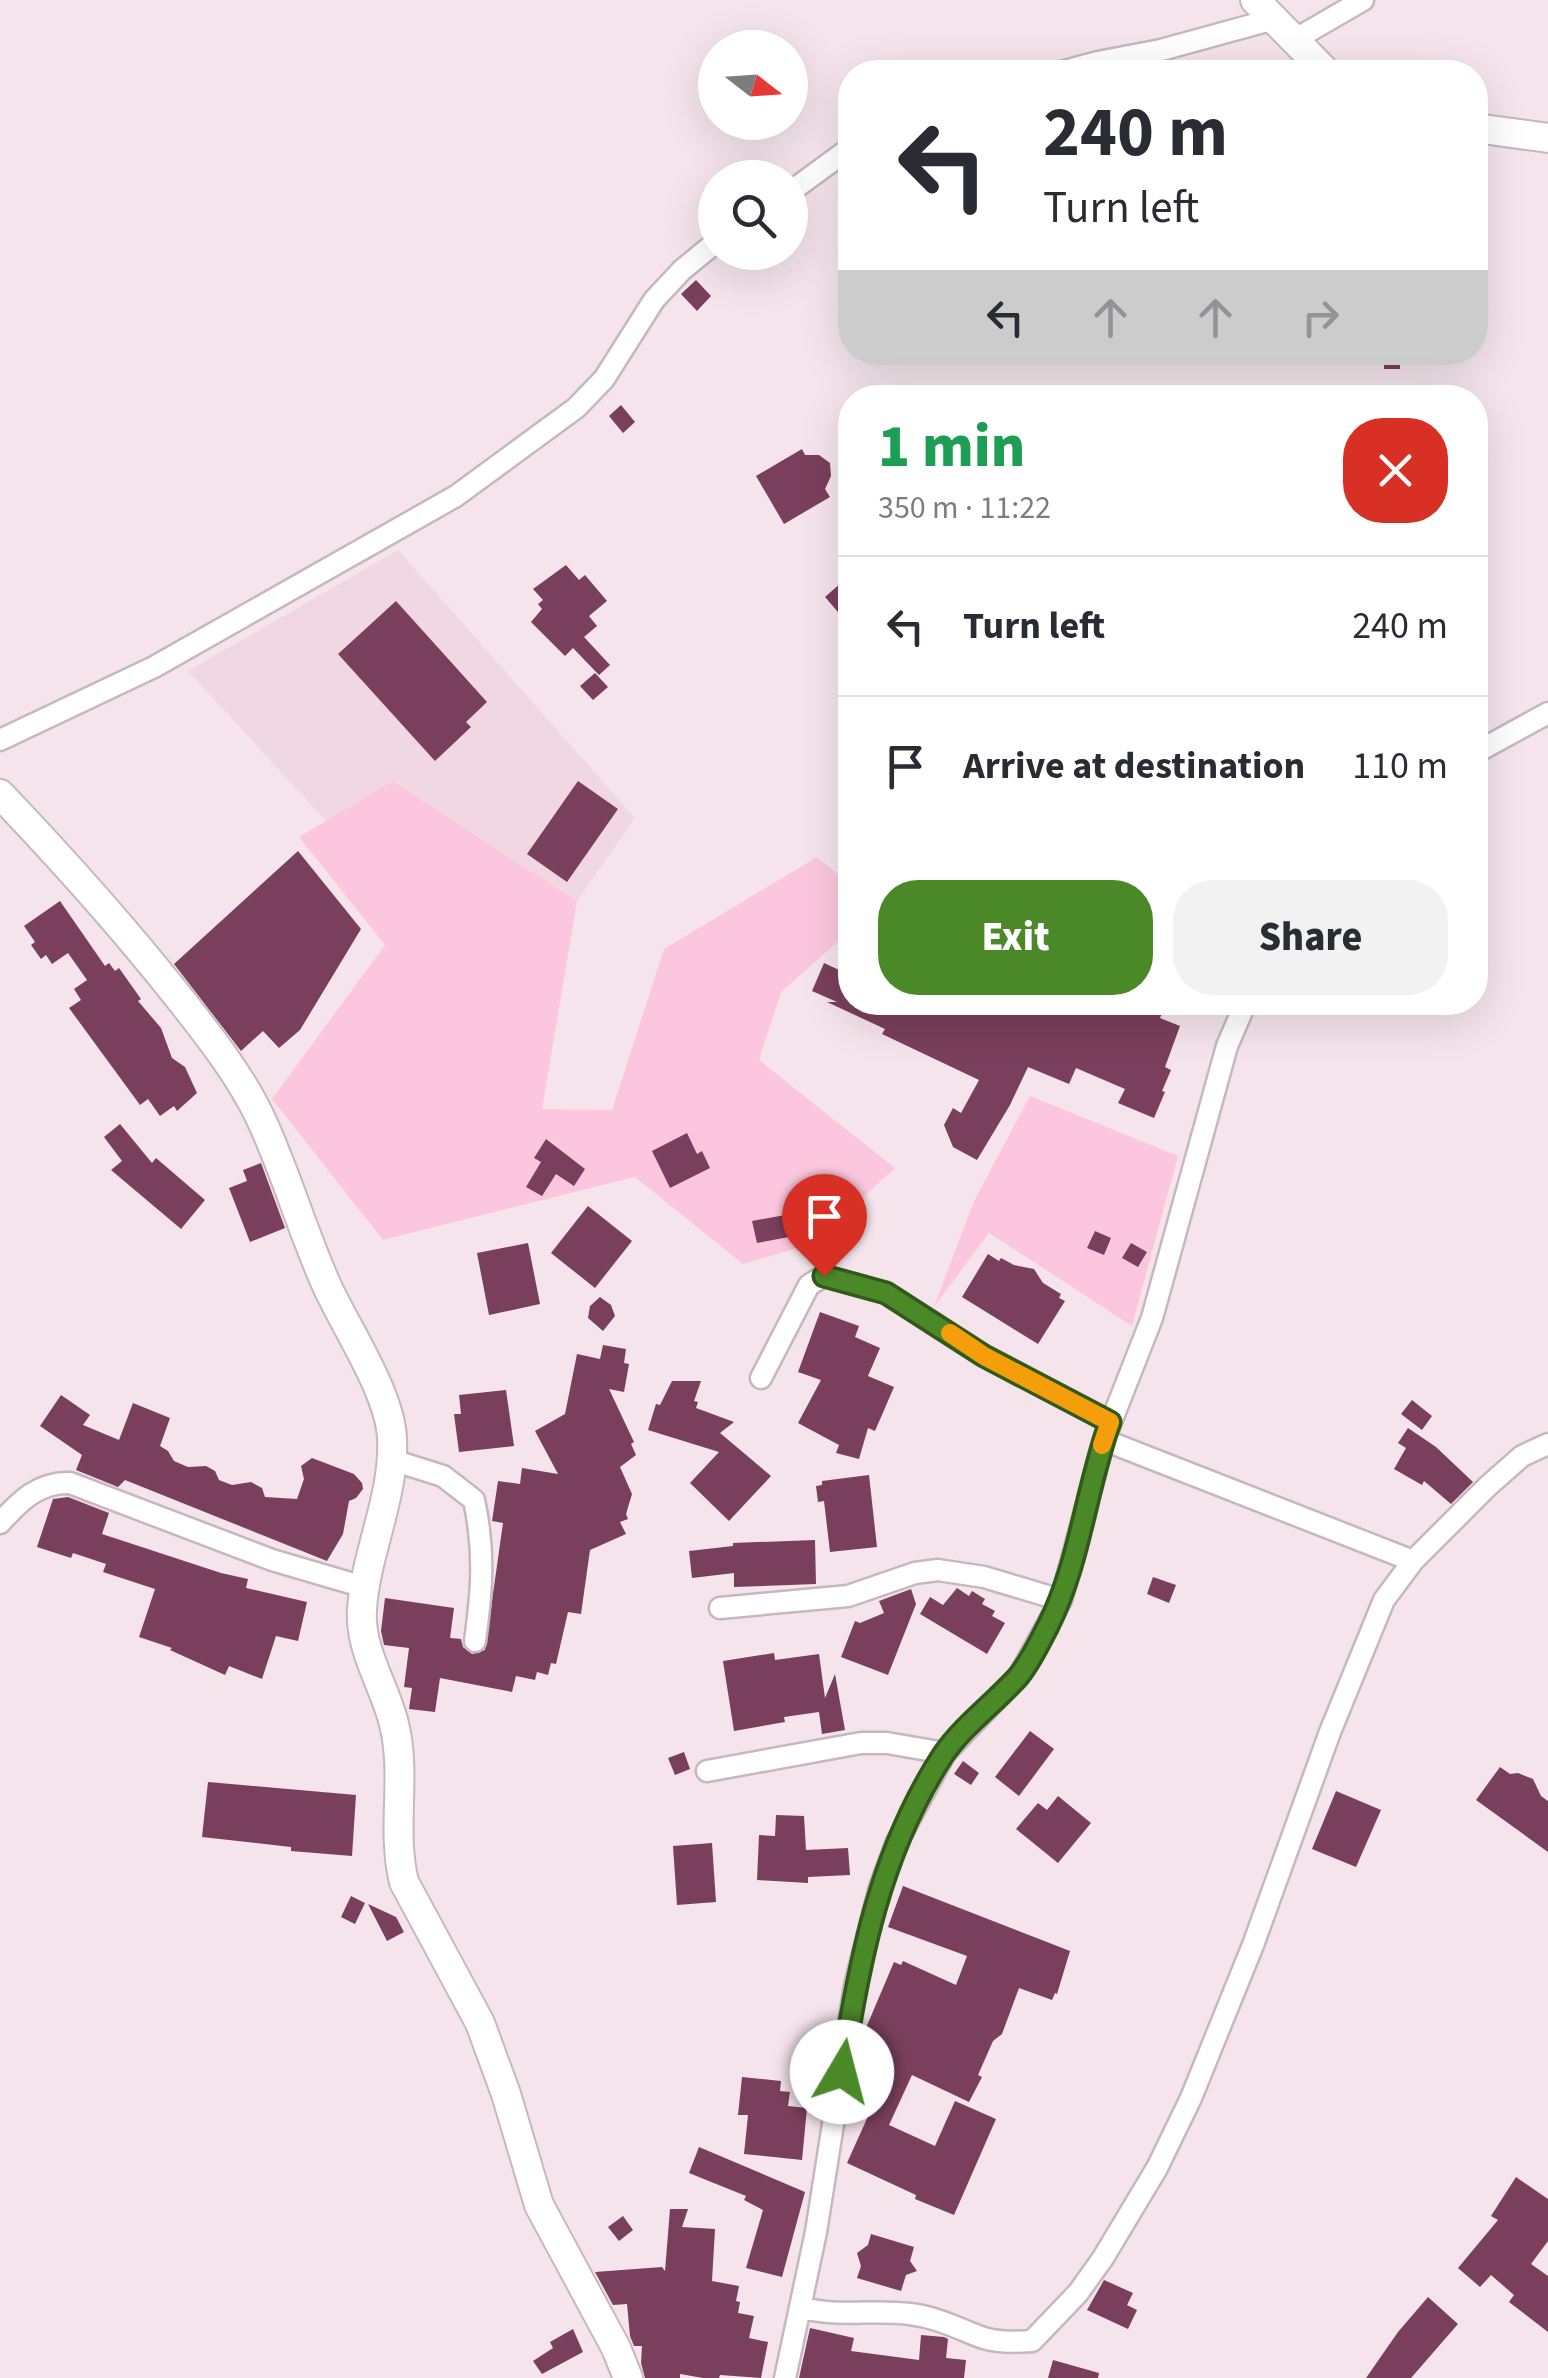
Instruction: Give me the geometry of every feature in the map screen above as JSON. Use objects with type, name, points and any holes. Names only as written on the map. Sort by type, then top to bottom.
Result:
[{"type":"street","points":[[1294,40],[1363,0]]},
{"type":"street","points":[[1108,60],[1160,50],[1265,10],[1314,60]]},
{"type":"street","points":[[1488,130],[1548,138]]},
{"type":"street","points":[[808,179],[838,157]]},
{"type":"street","points":[[0,740],[154,667],[456,496],[576,408],[604,379],[654,300],[698,257]]},
{"type":"street","points":[[1488,747],[1546,718]]},
{"type":"street","points":[[0,794],[130,935],[242,1086],[260,1116],[326,1284],[383,1400],[391,1422],[392,1460],[361,1614],[363,1640],[394,1724],[398,1754],[396,1830],[404,1882],[480,2023],[539,2205],[616,2348],[628,2378]]},
{"type":"street","points":[[785,2378],[816,2232],[855,1985],[870,1920],[896,1844],[945,1753],[1019,1676],[1061,1600],[1107,1431],[1152,1318],[1227,1046],[1240,1015]]},
{"type":"street","points":[[761,1378],[808,1286],[824,1276],[886,1293],[1107,1431],[1413,1561]]},
{"type":"street","points":[[800,2308],[826,2314],[910,2314],[952,2323],[992,2340],[1032,2342],[1078,2292],[1128,2218],[1191,2098],[1384,1600],[1413,1561],[1510,1466],[1548,1444]]},
{"type":"street","points":[[392,1460],[443,1476],[474,1500],[482,1539],[482,1585],[475,1641]]},
{"type":"street","points":[[0,1523],[20,1500],[38,1489],[55,1483],[70,1484],[272,1560],[364,1587]]},
{"type":"street","points":[[720,1608],[848,1596],[938,1570],[984,1576],[1061,1600]]},
{"type":"street","points":[[708,1770],[860,1743],[886,1743],[945,1753]]},
{"type":"shaded area","points":[[398,550],[635,818],[577,901],[394,781],[327,822],[188,671]]},
{"type":"shaded area","points":[[393,781],[577,901],[542,1109],[612,1110],[664,949],[817,857],[838,875],[838,942],[781,992],[759,1060],[895,1168],[814,1243],[743,1264],[635,1177],[383,1240],[272,1099],[385,945],[299,837]]},
{"type":"shaded area","points":[[1030,1096],[1178,1156],[1132,1326],[989,1233],[934,1307],[974,1201]]},
{"type":"building","points":[[696,280],[711,296],[697,311],[681,294]]},
{"type":"building","points":[[1384,365],[1400,365],[1400,369],[1384,369]]},
{"type":"building","points":[[621,405],[635,422],[623,433],[609,416]]},
{"type":"building","points":[[802,449],[805,455],[819,455],[830,463],[831,476],[825,489],[830,497],[784,524],[756,476]]},
{"type":"building","points":[[566,565],[579,580],[585,575],[607,601],[589,616],[597,626],[584,637],[610,665],[599,675],[573,648],[565,656],[531,622],[542,609],[538,604],[543,600],[533,589]]},
{"type":"building","points":[[838,586],[838,612],[825,597]]},
{"type":"building","points":[[396,601],[487,702],[466,722],[471,727],[435,761],[338,654]]},
{"type":"building","points":[[595,673],[608,687],[593,700],[580,686]]},
{"type":"building","points":[[578,781],[618,809],[567,882],[527,854]]},
{"type":"building","points":[[298,851],[361,929],[300,1030],[279,1048],[263,1031],[241,1051],[174,964]]},
{"type":"building","points":[[60,901],[105,966],[109,963],[115,971],[119,968],[141,999],[138,1001],[161,1028],[172,1058],[185,1067],[197,1093],[177,1111],[174,1106],[160,1116],[148,1099],[140,1105],[69,1008],[81,1000],[74,989],[87,980],[68,953],[52,964],[46,955],[41,959],[31,945],[35,942],[24,926]]},
{"type":"building","points":[[824,963],[838,969],[838,1007],[827,1002],[837,1002],[812,991]]},
{"type":"building","points":[[855,1015],[1161,1015],[1160,1018],[1180,1026],[1165,1067],[1171,1070],[1162,1091],[1165,1092],[1154,1118],[1118,1103],[1125,1089],[1076,1068],[1069,1084],[1028,1067],[977,1160],[953,1147],[944,1125],[953,1108],[961,1113],[979,1080],[882,1034],[885,1029]]},
{"type":"building","points":[[120,1124],[152,1163],[156,1158],[205,1200],[181,1229],[111,1170],[122,1161],[104,1137]]},
{"type":"building","points":[[687,1133],[697,1154],[702,1151],[710,1168],[670,1188],[652,1151]]},
{"type":"building","points":[[546,1139],[585,1169],[574,1186],[556,1174],[542,1196],[526,1187],[541,1162],[534,1158]]},
{"type":"building","points":[[261,1163],[285,1228],[250,1242],[229,1188],[247,1181],[243,1170]]},
{"type":"building","points":[[588,1206],[632,1241],[595,1288],[551,1253]]},
{"type":"building","points":[[812,1210],[816,1232],[757,1243],[752,1221]]},
{"type":"building","points":[[1095,1231],[1111,1238],[1104,1255],[1087,1248]]},
{"type":"building","points":[[528,1243],[540,1304],[489,1315],[477,1253]]},
{"type":"building","points":[[1131,1243],[1147,1252],[1138,1267],[1122,1258]]},
{"type":"building","points":[[988,1254],[999,1261],[1001,1258],[1034,1269],[1043,1283],[1065,1301],[1038,1344],[962,1297]]},
{"type":"building","points":[[600,1297],[611,1305],[615,1316],[603,1331],[588,1318],[590,1306]]},
{"type":"building","points":[[820,1312],[859,1326],[855,1337],[880,1348],[868,1376],[894,1387],[875,1431],[868,1428],[859,1459],[836,1453],[839,1445],[798,1423],[821,1380],[798,1372]]},
{"type":"building","points":[[603,1345],[626,1349],[624,1363],[629,1364],[624,1392],[609,1389],[634,1442],[631,1444],[636,1455],[620,1467],[632,1494],[628,1519],[620,1522],[626,1534],[590,1550],[581,1614],[568,1612],[556,1664],[551,1663],[548,1675],[537,1672],[535,1680],[516,1676],[512,1692],[440,1678],[435,1712],[409,1709],[412,1688],[404,1687],[409,1648],[384,1645],[381,1631],[385,1598],[454,1608],[450,1638],[461,1639],[463,1647],[472,1654],[485,1650],[503,1523],[492,1521],[498,1481],[520,1484],[522,1468],[558,1474],[535,1431],[565,1414],[577,1354],[600,1359]]},
{"type":"building","points":[[672,1381],[701,1381],[694,1401],[698,1402],[696,1408],[734,1422],[720,1433],[771,1476],[729,1521],[690,1483],[719,1452],[648,1430],[656,1404],[660,1405]]},
{"type":"building","points":[[506,1390],[514,1446],[459,1452],[454,1414],[461,1414],[459,1395]]},
{"type":"building","points":[[61,1395],[90,1415],[83,1425],[119,1440],[133,1403],[170,1418],[160,1446],[174,1461],[188,1467],[206,1466],[215,1471],[219,1480],[232,1485],[251,1482],[262,1488],[265,1497],[297,1499],[304,1479],[301,1466],[312,1458],[354,1474],[363,1489],[349,1501],[343,1534],[327,1561],[125,1480],[118,1487],[76,1470],[82,1455],[40,1426]]},
{"type":"building","points":[[1412,1400],[1432,1416],[1422,1430],[1401,1414]]},
{"type":"building","points":[[1408,1428],[1436,1447],[1473,1482],[1451,1504],[1424,1481],[1422,1485],[1394,1469],[1406,1448],[1398,1443]]},
{"type":"building","points":[[869,1475],[877,1547],[830,1552],[824,1501],[818,1502],[816,1486],[822,1485],[822,1481]]},
{"type":"building","points":[[68,1497],[109,1513],[102,1534],[248,1579],[246,1588],[307,1602],[298,1641],[276,1636],[262,1679],[229,1666],[225,1675],[172,1648],[139,1637],[155,1589],[103,1572],[106,1564],[37,1547],[53,1499]]},
{"type":"building","points":[[815,1540],[816,1584],[734,1587],[734,1573],[692,1578],[689,1551],[733,1543]]},
{"type":"building","points":[[1153,1577],[1176,1585],[1169,1603],[1147,1594]]},
{"type":"building","points":[[957,1588],[969,1596],[972,1591],[985,1599],[982,1604],[995,1611],[992,1616],[1005,1623],[987,1654],[920,1614],[930,1597],[943,1605]]},
{"type":"building","points":[[911,1589],[916,1604],[888,1675],[841,1657],[855,1621],[860,1623],[884,1613],[879,1601]]},
{"type":"building","points":[[774,1653],[775,1660],[819,1654],[825,1698],[835,1674],[845,1730],[822,1734],[819,1712],[734,1731],[723,1661]]},
{"type":"building","points":[[1030,1731],[1054,1749],[1019,1796],[995,1777]]},
{"type":"building","points":[[684,1752],[690,1769],[675,1775],[668,1758]]},
{"type":"building","points":[[963,1761],[979,1773],[971,1785],[954,1774]]},
{"type":"building","points":[[1500,1767],[1510,1774],[1533,1779],[1548,1801],[1548,1852],[1476,1800]]},
{"type":"building","points":[[208,1782],[356,1795],[352,1856],[202,1837]]},
{"type":"building","points":[[1336,1791],[1381,1810],[1356,1867],[1312,1849]]},
{"type":"building","points":[[1058,1796],[1091,1823],[1058,1863],[1016,1829],[1038,1803],[1047,1810]]},
{"type":"building","points":[[776,1815],[804,1816],[806,1850],[848,1848],[850,1875],[808,1877],[808,1883],[757,1880],[759,1835],[775,1836]]},
{"type":"building","points":[[712,1843],[716,1902],[677,1905],[673,1846]]},
{"type":"building","points":[[903,1886],[1070,1951],[1052,2000],[1019,1988],[969,2102],[912,2075],[889,2125],[935,2146],[955,2101],[996,2119],[954,2215],[847,2163],[869,2114],[852,2105],[876,2056],[859,2048],[860,2042],[894,1962],[901,1965],[903,1961],[956,1985],[967,1956],[888,1927]]},
{"type":"building","points":[[351,1896],[365,1903],[355,1924],[341,1917]]},
{"type":"building","points":[[368,1904],[396,1917],[404,1932],[387,1941]]},
{"type":"building","points":[[742,2077],[781,2081],[780,2091],[790,2092],[788,2106],[807,2108],[802,2160],[744,2154],[748,2115],[738,2115]]},
{"type":"building","points":[[699,2147],[805,2192],[782,2277],[746,2268],[763,2210],[744,2200],[746,2196],[689,2173]]},
{"type":"building","points":[[1516,2177],[1548,2199],[1548,2241],[1531,2264],[1548,2276],[1548,2332],[1509,2302],[1514,2295],[1491,2275],[1480,2287],[1458,2268],[1498,2220],[1491,2216]]},
{"type":"building","points":[[670,2209],[688,2209],[682,2227],[715,2229],[712,2281],[739,2286],[738,2313],[754,2316],[749,2338],[768,2342],[761,2378],[680,2374],[680,2378],[645,2378],[642,2346],[634,2346],[630,2336],[627,2304],[613,2305],[595,2272],[662,2267],[665,2271]]},
{"type":"building","points":[[623,2216],[633,2230],[619,2241],[608,2227]]},
{"type":"building","points":[[871,2234],[914,2247],[910,2261],[917,2271],[906,2275],[901,2291],[857,2278],[861,2266],[857,2253],[868,2245]]},
{"type":"building","points":[[1104,2280],[1133,2293],[1127,2305],[1137,2310],[1128,2329],[1087,2310]]},
{"type":"building","points":[[1428,2297],[1458,2324],[1411,2378],[1366,2378],[1398,2332]]},
{"type":"building","points":[[810,2328],[854,2338],[851,2351],[919,2360],[921,2335],[944,2337],[948,2339],[946,2358],[966,2360],[964,2378],[799,2378]]},
{"type":"building","points":[[573,2329],[583,2352],[542,2374],[533,2361],[553,2348],[550,2342]]},
{"type":"building","points":[[1053,2360],[1099,2373],[1098,2378],[1048,2378]]},
{"type":"slow traffic","points":[[950,1333],[984,1356],[1110,1422],[1102,1445]]},
{"type":"route","points":[[824,1276],[886,1293],[984,1356],[1110,1422],[1061,1600],[1049,1625],[1019,1676],[945,1753],[896,1844],[880,1886],[855,1985],[842,2072]]}]
